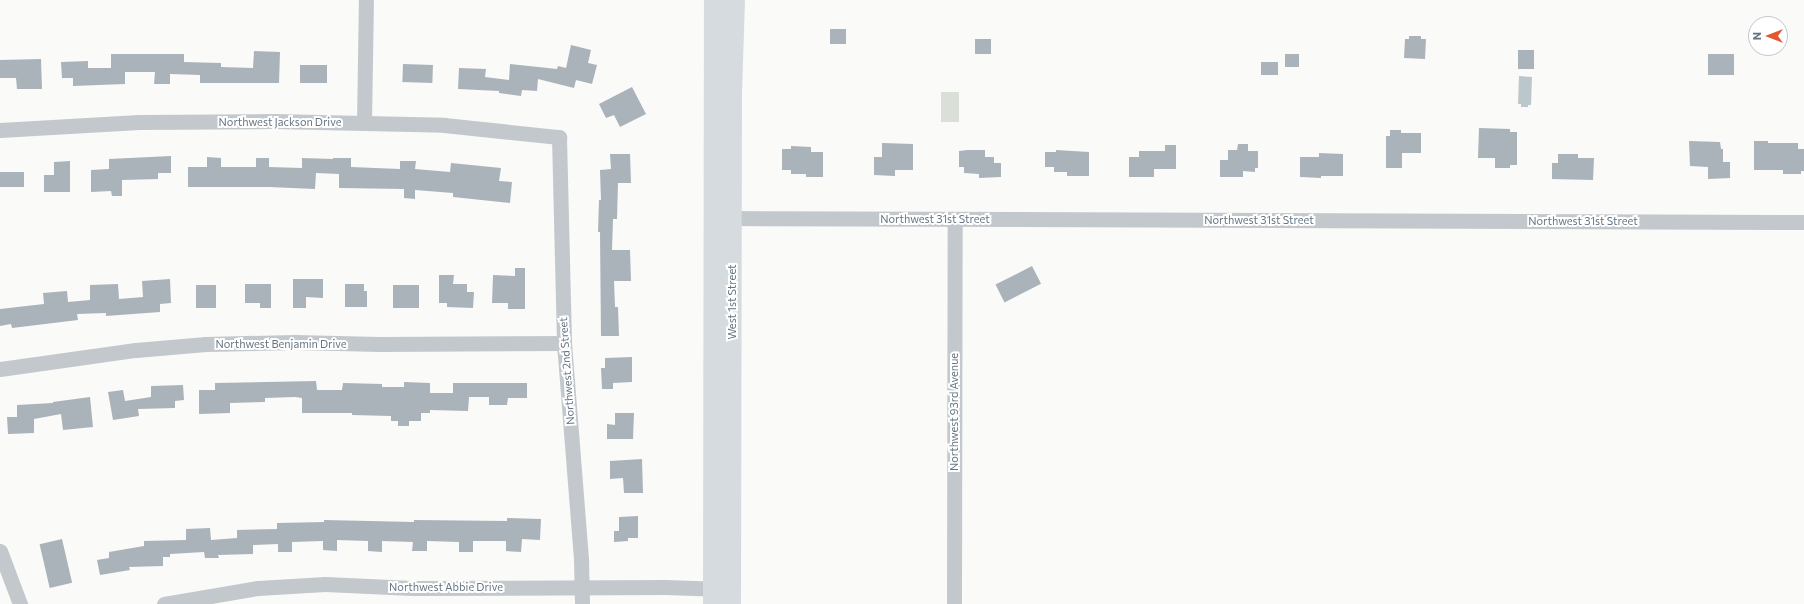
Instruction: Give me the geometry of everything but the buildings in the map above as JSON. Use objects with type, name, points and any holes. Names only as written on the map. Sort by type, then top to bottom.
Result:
[{"type":"main road","name":"West 1st Street","points":[[714,0],[723,218],[722,596]]},
{"type":"main road","name":"West 1st Street","points":[[723,218],[731,94],[734,0]]},
{"type":"street","points":[[364,123],[366,0]]},
{"type":"street","name":"Northwest Jackson Drive","points":[[0,130],[139,122],[364,123],[444,125],[559,137]]},
{"type":"street","name":"Northwest 2nd Street","points":[[559,137],[564,343],[582,604]]},
{"type":"street","name":"Northwest 31st Street","points":[[723,218],[1804,222]]},
{"type":"street","name":"Northwest 93rd Avenue","points":[[954,604],[955,219]]},
{"type":"street","name":"Northwest Benjamin Drive","points":[[0,369],[136,350],[206,344],[294,342],[380,344],[564,343]]},
{"type":"street","points":[[0,551],[20,604]]},
{"type":"street","name":"Northwest Abbie Drive","points":[[164,604],[258,588],[325,584],[412,588],[665,587],[722,596]]},
{"type":"shaded area","points":[[1519,76],[1532,77],[1531,105],[1528,105],[1528,107],[1521,107],[1521,104],[1518,104]]},
{"type":"shaded area","points":[[941,92],[959,92],[959,122],[941,122]]}]
